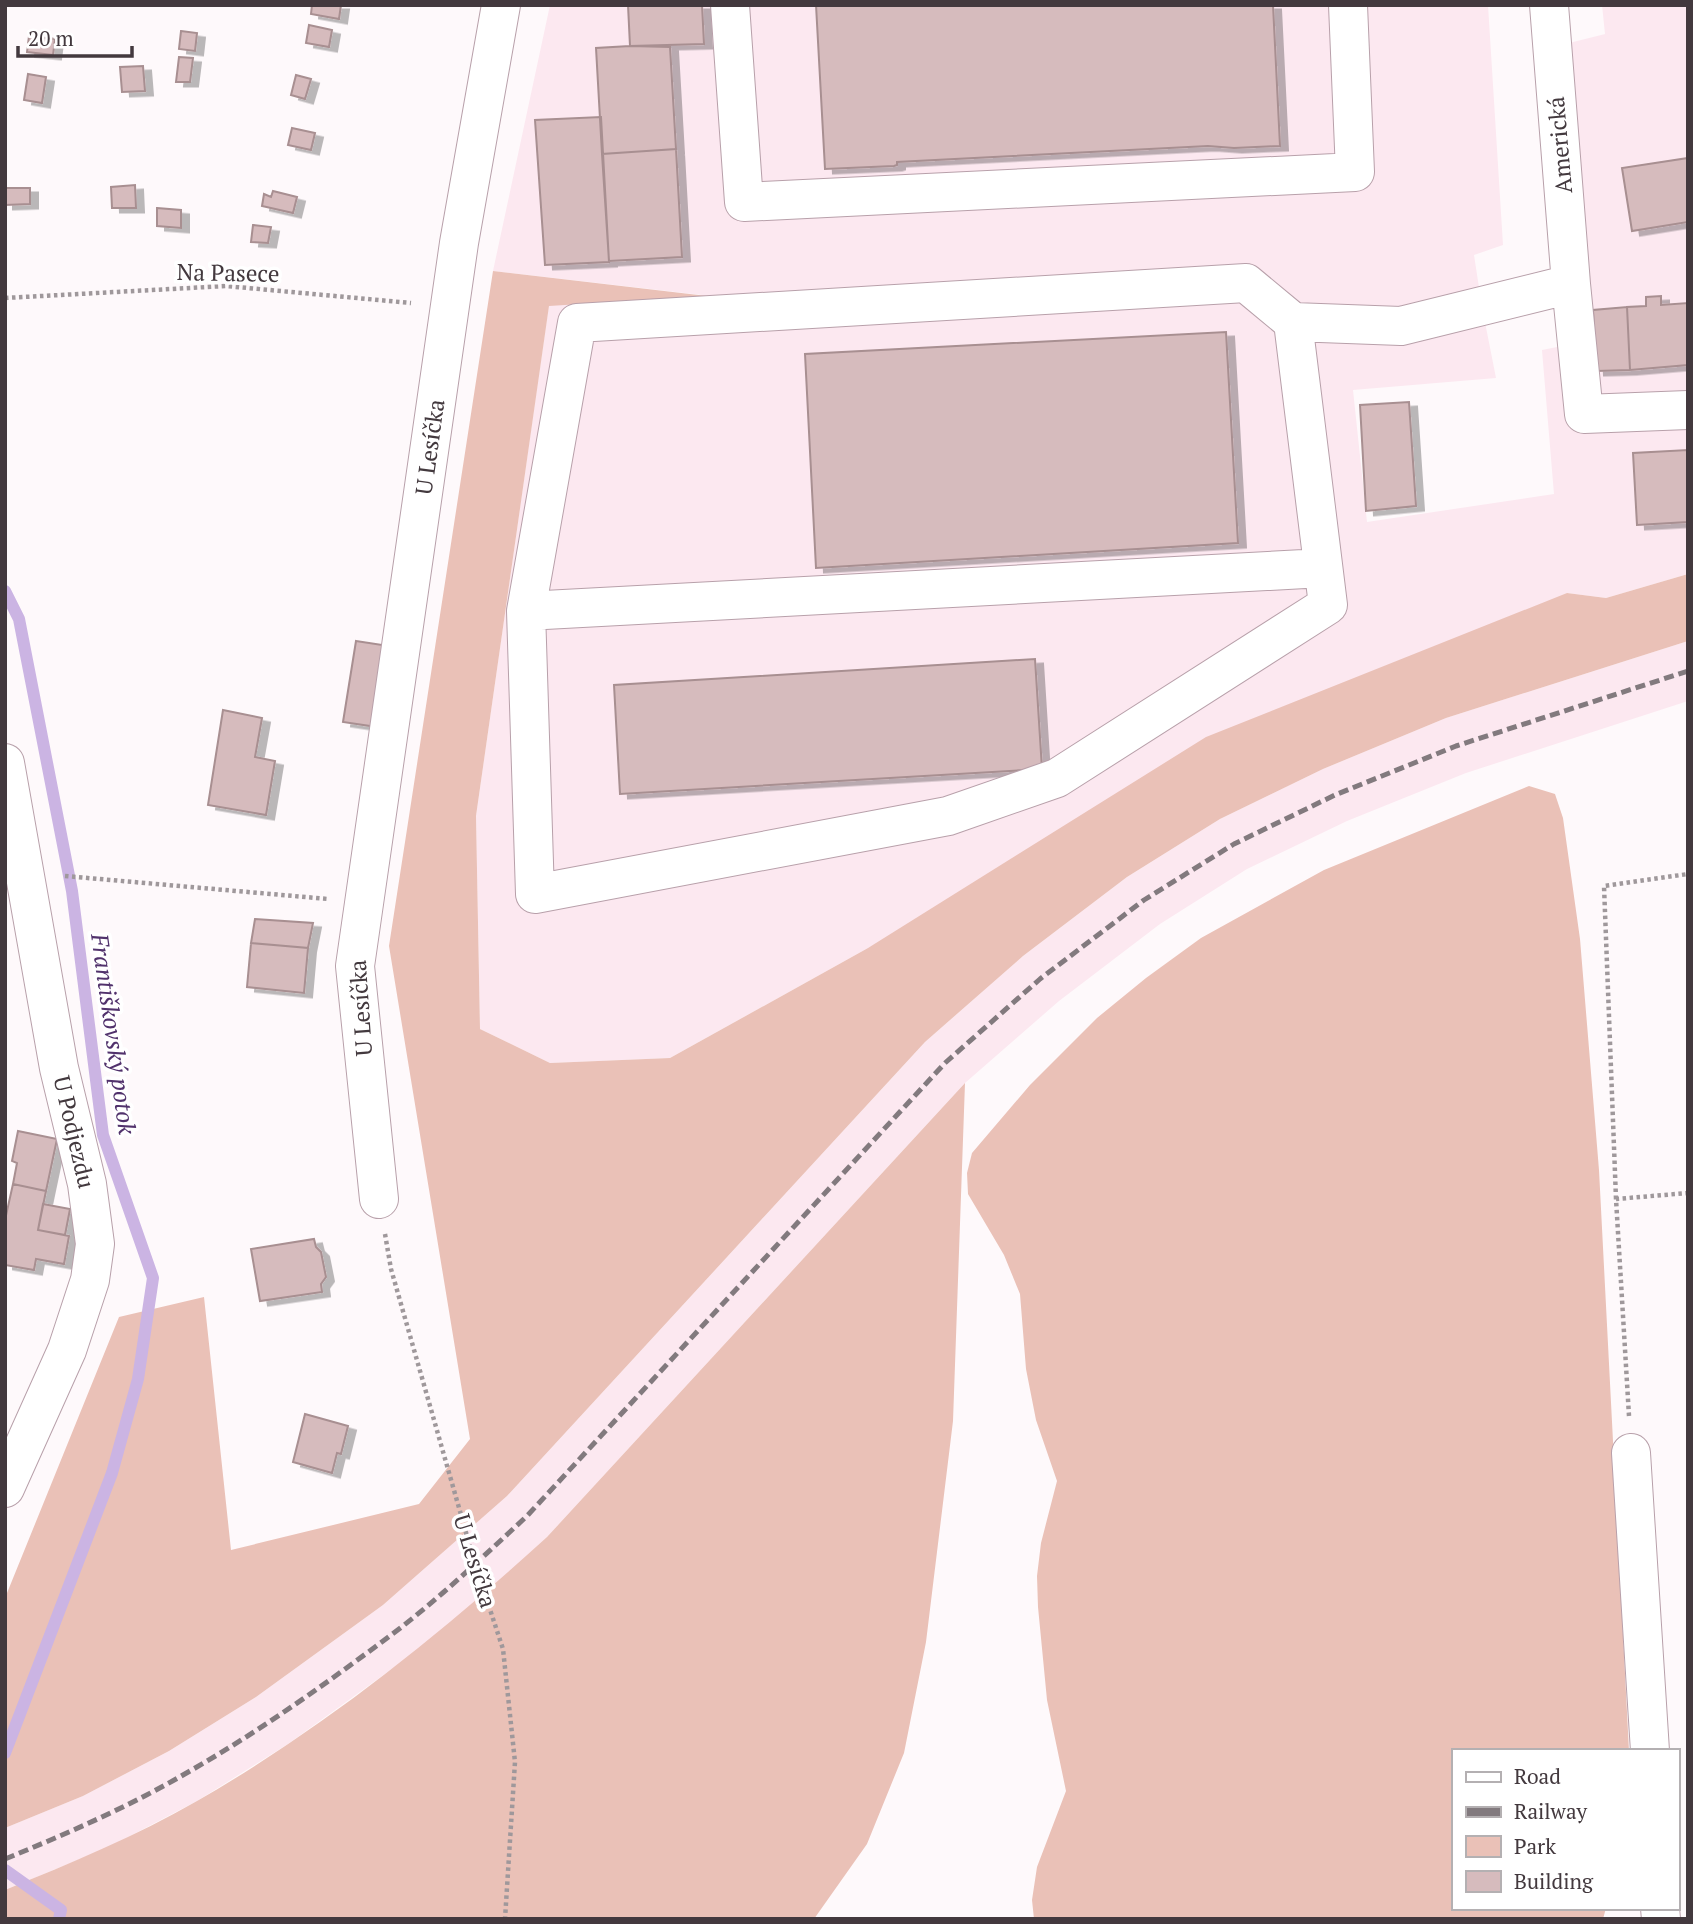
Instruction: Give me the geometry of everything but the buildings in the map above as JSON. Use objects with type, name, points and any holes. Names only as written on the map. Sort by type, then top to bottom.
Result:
[{"type":"street","name":"U Lesíčka","points":[[379,1199],[355,966],[459,243],[501,5]]},
{"type":"street","points":[[730,5],[744,202],[1355,172],[1348,5]]},
{"type":"street","name":"Americká","points":[[1549,5],[1584,414],[1688,410]]},
{"type":"street","points":[[1293,321],[1328,605],[1057,778],[947,816],[535,894],[527,611],[577,323],[1246,283],[1293,321],[1401,326],[1571,284]]},
{"type":"street","points":[[527,611],[1323,568]]},
{"type":"street","name":"U Podjezdu","points":[[5,763],[59,1068],[87,1184],[95,1244],[90,1280],[66,1350],[5,1488]]},
{"type":"street","points":[[1631,1453],[1650,1749]]},
{"type":"path","name":"Na Pasece","points":[[5,298],[226,286],[450,306]]},
{"type":"path","points":[[1631,1453],[1616,1199],[1604,886],[1688,873]]},
{"type":"path","points":[[80,878],[364,902]]},
{"type":"path","points":[[1616,1199],[1688,1193]]},
{"type":"path","name":"U Lesíčka","points":[[379,1199],[391,1269],[471,1552],[503,1649],[515,1762],[505,1919]]},
{"type":"shaded area","points":[[550,5],[1488,5],[1503,245],[1474,255],[1496,378],[1353,390],[1367,522],[1554,494],[1542,350],[1577,343],[1565,44],[1605,34],[1602,5],[1688,5],[1688,574],[1606,598],[1567,593],[868,948],[670,1058],[550,1063],[480,1029],[476,816],[549,305],[702,295],[493,271]]},
{"type":"shaded area","points":[[1688,641],[1688,701],[1466,773],[1347,821],[1247,869],[1160,924],[1059,1001],[965,1083],[547,1537],[418,1650],[288,1744],[197,1801],[107,1848],[5,1890],[5,1828],[83,1796],[169,1751],[256,1697],[383,1605],[507,1496],[925,1042],[1023,956],[1127,877],[1220,819],[1323,769],[1446,718]]},
{"type":"green space","points":[[493,271],[707,296],[549,306],[476,816],[480,1029],[550,1063],[670,1058],[868,948],[1206,737],[1567,593],[1606,598],[1688,574],[1688,641],[1446,718],[1323,769],[1220,819],[1127,877],[1023,956],[925,1042],[507,1496],[383,1605],[256,1697],[169,1751],[83,1796],[5,1828],[5,1598],[119,1317],[204,1297],[231,1550],[419,1504],[470,1439],[389,946]]},
{"type":"green space","points":[[1529,786],[1555,794],[1563,818],[1580,939],[1599,1170],[1629,1749],[1452,1749],[1452,1910],[1605,1910],[1603,1919],[1034,1919],[1032,1900],[1037,1867],[1066,1791],[1047,1700],[1037,1576],[1041,1543],[1057,1481],[1036,1420],[1026,1369],[1020,1294],[1004,1255],[968,1194],[967,1173],[972,1153],[1030,1085],[1097,1018],[1146,978],[1201,938],[1324,870]]},
{"type":"green space","points":[[965,1083],[953,1421],[926,1642],[904,1753],[867,1844],[814,1919],[5,1919],[5,1890],[151,1826],[244,1773],[335,1711],[465,1609],[547,1537]]},
{"type":"waterway","name":"Františkovský potok","points":[[5,591],[19,619],[72,891],[103,1135],[153,1278],[138,1379],[112,1473],[5,1753]]},
{"type":"waterway","name":"Františkovský potok","points":[[5,1870],[61,1910],[59,1919]]},
{"type":"railway","points":[[5,1859],[118,1809],[211,1759],[320,1687],[432,1602],[527,1516],[945,1063],[1040,979],[1144,900],[1234,844],[1335,795],[1456,746],[1688,671]]}]
